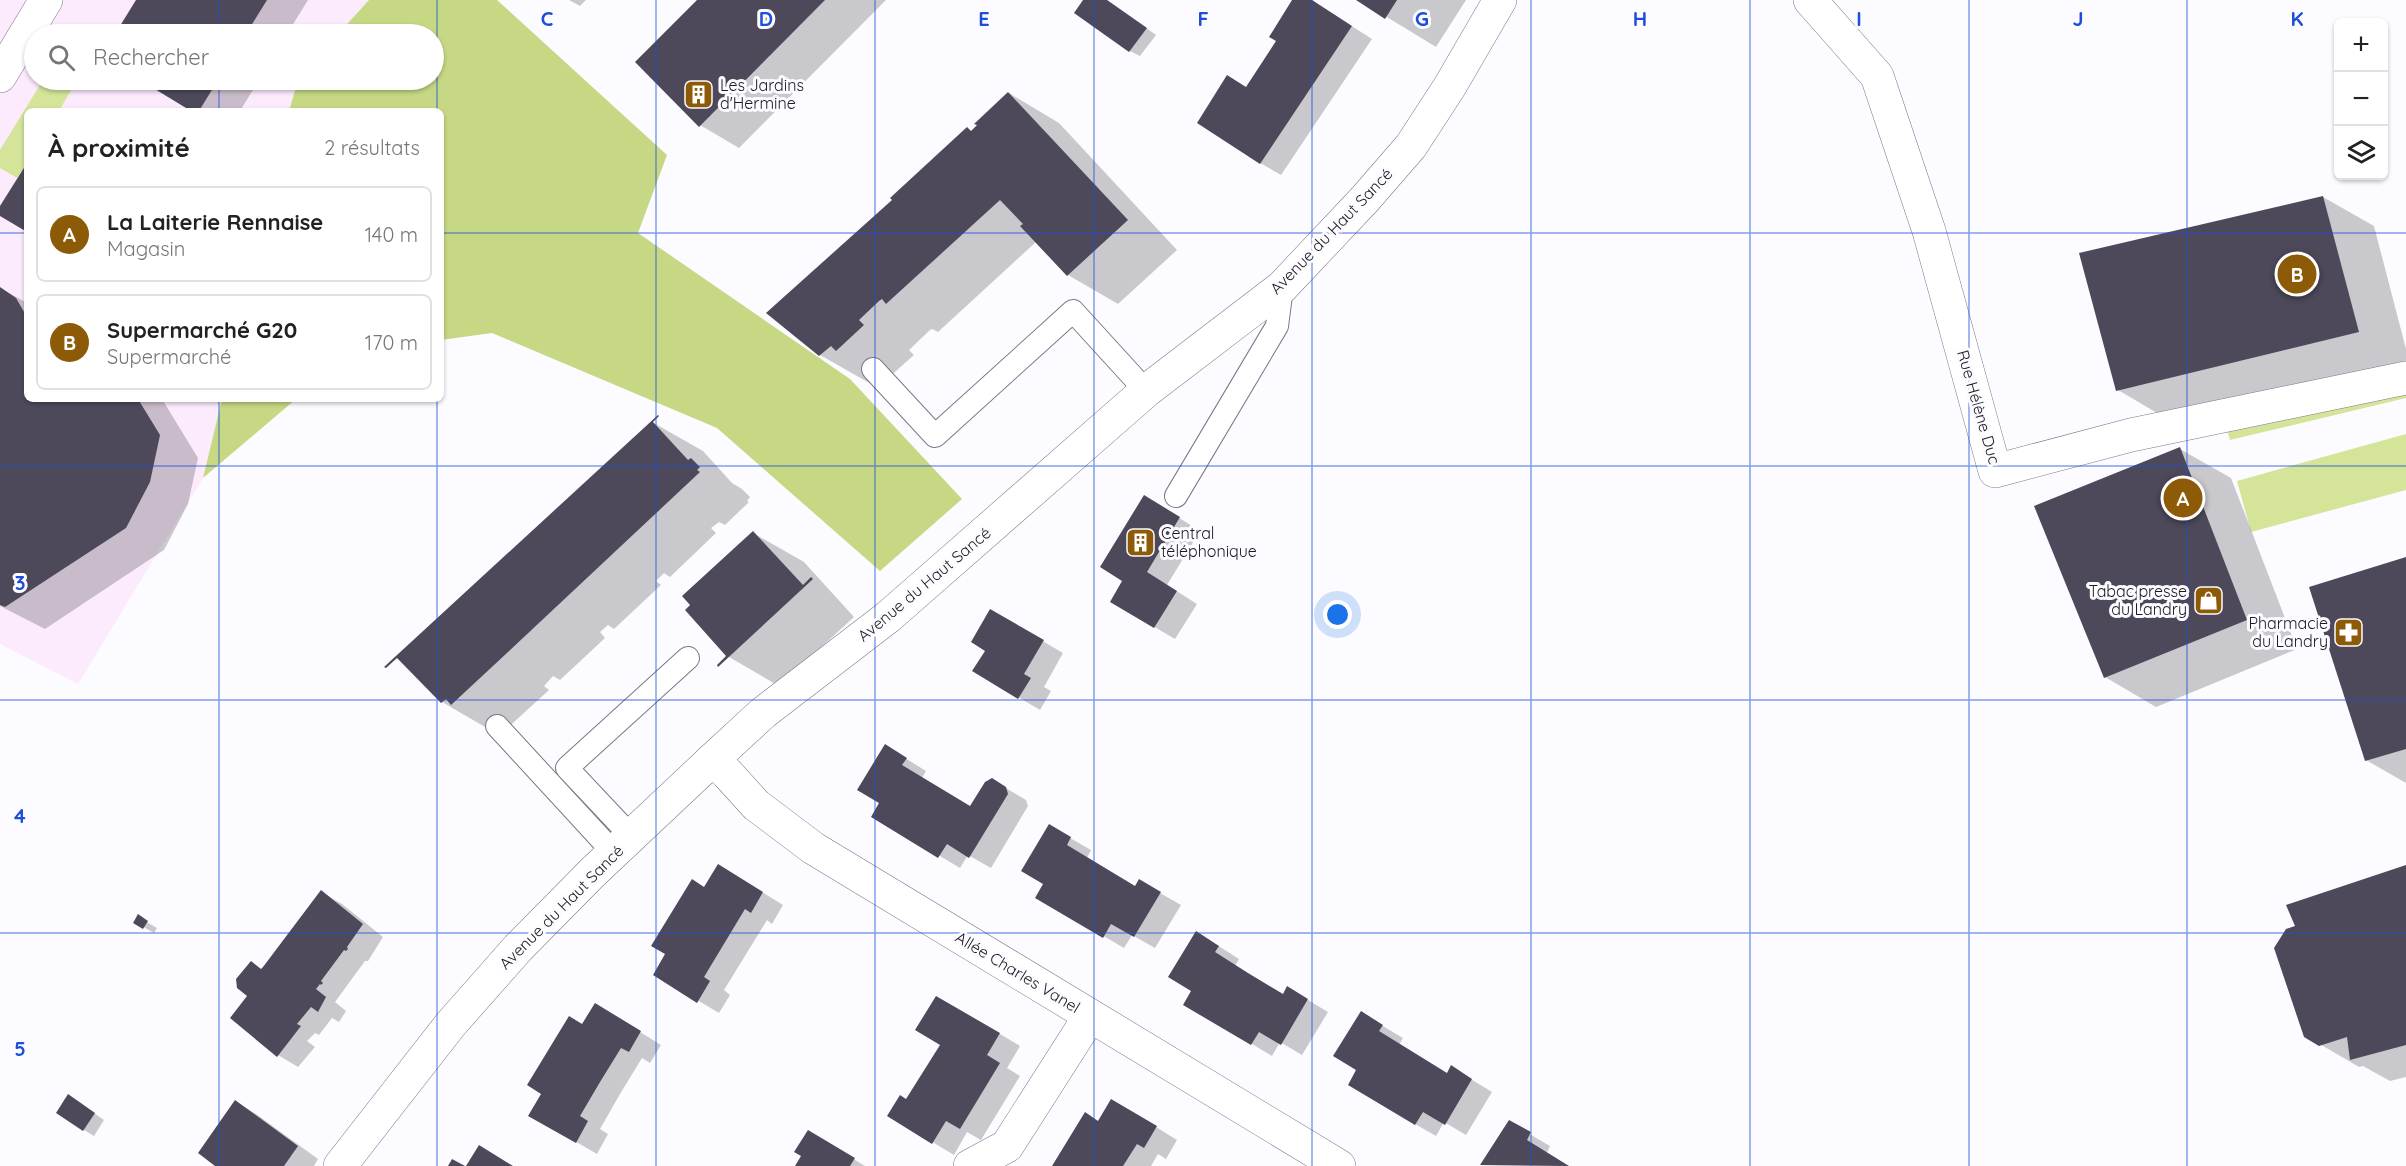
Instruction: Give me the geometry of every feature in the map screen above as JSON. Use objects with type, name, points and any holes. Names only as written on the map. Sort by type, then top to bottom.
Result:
[{"type":"street","points":[[30,24],[46,0]]},
{"type":"street","name":"Avenue du Haut Sancé","points":[[340,1166],[450,1025],[518,948],[622,844],[712,760],[763,713],[888,617],[1146,392],[1282,287],[1365,199],[1411,146],[1450,86],[1500,0]]},
{"type":"street","name":"Rue Hélène Duc","points":[[1810,0],[1877,76],[1929,231],[1995,471],[2131,435],[2406,378]]},
{"type":"street","points":[[4,62],[24,32]]},
{"type":"street","name":"Allée Charles Vanel","points":[[712,760],[756,805],[813,848],[1339,1166]]},
{"type":"street","points":[[970,1166],[1007,1146],[1090,1016]]},
{"type":"lane","points":[[1176,496],[1277,326],[1282,287]]},
{"type":"lane","points":[[873,369],[935,436],[1072,311],[1146,392]]},
{"type":"lane","points":[[622,844],[567,768],[688,658]]},
{"type":"lane","points":[[498,726],[622,844]]},
{"type":"shaded area","points":[[0,0],[369,0],[347,24],[24,24],[24,90],[295,90],[290,108],[24,108],[24,402],[221,402],[203,478],[78,684],[0,644]]},
{"type":"green space","points":[[369,0],[497,0],[667,155],[638,233],[850,379],[962,499],[880,571],[717,428],[492,333],[444,340],[444,108],[290,108],[295,90],[444,90],[444,24],[347,24]]},
{"type":"green space","points":[[37,90],[71,90],[61,108],[26,108]]},
{"type":"green space","points":[[24,111],[24,168],[17,178],[0,168],[0,150]]},
{"type":"green space","points":[[2406,386],[2406,398],[2230,440],[2225,424]]},
{"type":"green space","points":[[221,402],[292,402],[203,478]]},
{"type":"green space","points":[[2406,434],[2406,490],[2251,532],[2237,481]]},
{"type":"building","points":[[136,0],[267,0],[252,24],[121,24]]},
{"type":"building","name":"Les Jardins d'Hermine","points":[[697,0],[825,0],[699,127],[635,62]]},
{"type":"building","points":[[1083,0],[1107,0],[1147,28],[1129,52],[1074,13]]},
{"type":"building","points":[[1292,0],[1312,0],[1352,26],[1260,164],[1197,123],[1227,75],[1246,87],[1276,41],[1269,37]]},
{"type":"building","points":[[1356,0],[1397,0],[1385,19]]},
{"type":"building","points":[[156,90],[212,90],[201,108],[186,108]]},
{"type":"building","points":[[1008,92],[1128,220],[1067,276],[1020,226],[1023,224],[1000,200],[886,304],[882,299],[879,301],[859,320],[864,325],[836,351],[831,346],[819,356],[766,313],[892,200],[890,198],[967,127],[971,131],[977,125],[974,124]]},
{"type":"building","points":[[24,168],[24,230],[0,216],[0,206]]},
{"type":"building","points":[[2323,196],[2359,332],[2116,391],[2079,253]]},
{"type":"building","points":[[0,287],[16,298],[24,312],[24,402],[140,402],[160,435],[150,482],[126,528],[5,607],[0,605]]},
{"type":"building","points":[[658,415],[653,422],[688,460],[691,458],[700,467],[697,470],[700,472],[451,705],[446,699],[441,703],[397,658],[386,668],[384,667]]},
{"type":"building","points":[[2180,447],[2247,620],[2104,678],[2034,506]]},
{"type":"building","name":"Central téléphonique","points":[[1144,495],[1180,517],[1147,572],[1177,591],[1154,628],[1110,602],[1122,581],[1100,567]]},
{"type":"building","points":[[753,531],[803,585],[811,577],[813,579],[718,667],[717,665],[726,656],[685,610],[690,605],[682,596]]},
{"type":"building","points":[[2406,557],[2406,749],[2365,761],[2309,587]]},
{"type":"building","points":[[990,609],[1044,640],[1024,674],[1031,678],[1018,699],[972,671],[985,651],[971,642]]},
{"type":"building","points":[[885,744],[907,758],[902,765],[970,806],[985,782],[992,778],[1006,787],[1008,794],[969,858],[947,844],[938,858],[871,817],[879,803],[857,790]]},
{"type":"building","points":[[1049,824],[1071,837],[1067,845],[1135,886],[1139,879],[1161,892],[1134,937],[1111,924],[1103,938],[1035,898],[1043,884],[1021,871]]},
{"type":"building","points":[[718,864],[763,892],[751,913],[745,909],[704,977],[710,981],[697,1003],[653,975],[665,954],[651,946],[692,879],[704,887]]},
{"type":"building","points":[[2406,865],[2406,1045],[2350,1060],[2347,1037],[2319,1046],[2304,1037],[2274,948],[2286,929],[2295,926],[2286,905]]},
{"type":"building","points":[[321,890],[363,924],[347,947],[348,949],[344,950],[321,981],[323,983],[316,989],[326,997],[318,1012],[311,1007],[297,1024],[301,1026],[277,1057],[230,1018],[247,996],[237,988],[236,979],[251,961],[261,969],[263,967]]},
{"type":"building","points":[[138,914],[148,921],[143,929],[133,923]]},
{"type":"building","points":[[1196,931],[1219,946],[1215,952],[1248,973],[1283,994],[1287,986],[1308,999],[1281,1045],[1259,1032],[1251,1045],[1183,1005],[1191,991],[1168,977]]},
{"type":"building","points":[[936,996],[1000,1033],[987,1055],[1000,1063],[960,1129],[946,1121],[932,1144],[887,1116],[900,1095],[906,1099],[940,1045],[915,1030]]},
{"type":"building","points":[[595,1003],[641,1031],[629,1052],[621,1048],[580,1116],[588,1121],[576,1143],[528,1116],[541,1094],[527,1085],[569,1016],[582,1024]]},
{"type":"building","points":[[1361,1011],[1383,1025],[1379,1031],[1447,1073],[1451,1065],[1472,1079],[1445,1125],[1423,1112],[1415,1125],[1348,1085],[1356,1070],[1333,1056]]},
{"type":"building","points":[[68,1094],[95,1113],[83,1131],[56,1113]]},
{"type":"building","points":[[1111,1099],[1157,1126],[1144,1148],[1137,1144],[1123,1166],[1052,1166],[1085,1112],[1098,1121]]},
{"type":"building","points":[[235,1100],[298,1146],[284,1166],[215,1166],[198,1153]]},
{"type":"building","points":[[1509,1120],[1531,1132],[1527,1140],[1569,1166],[1480,1165]]},
{"type":"building","points":[[808,1130],[855,1158],[850,1166],[795,1166],[801,1156],[794,1152]]},
{"type":"building","points":[[479,1145],[513,1166],[466,1166]]},
{"type":"building","points":[[452,1159],[465,1166],[448,1166]]},
{"type":"place","name":"Les Jardins d'Hermine","points":[[699,94]]},
{"type":"place","name":"Supermarché G20","points":[[2297,274]]},
{"type":"place","name":"La Laiterie Rennaise","points":[[2183,498]]},
{"type":"place","name":"Central téléphonique","points":[[1140,542]]},
{"type":"place","name":"Tabac presse du Landry","points":[[2208,600]]},
{"type":"place","name":"Pharmacie du Landry","points":[[2349,632]]}]
